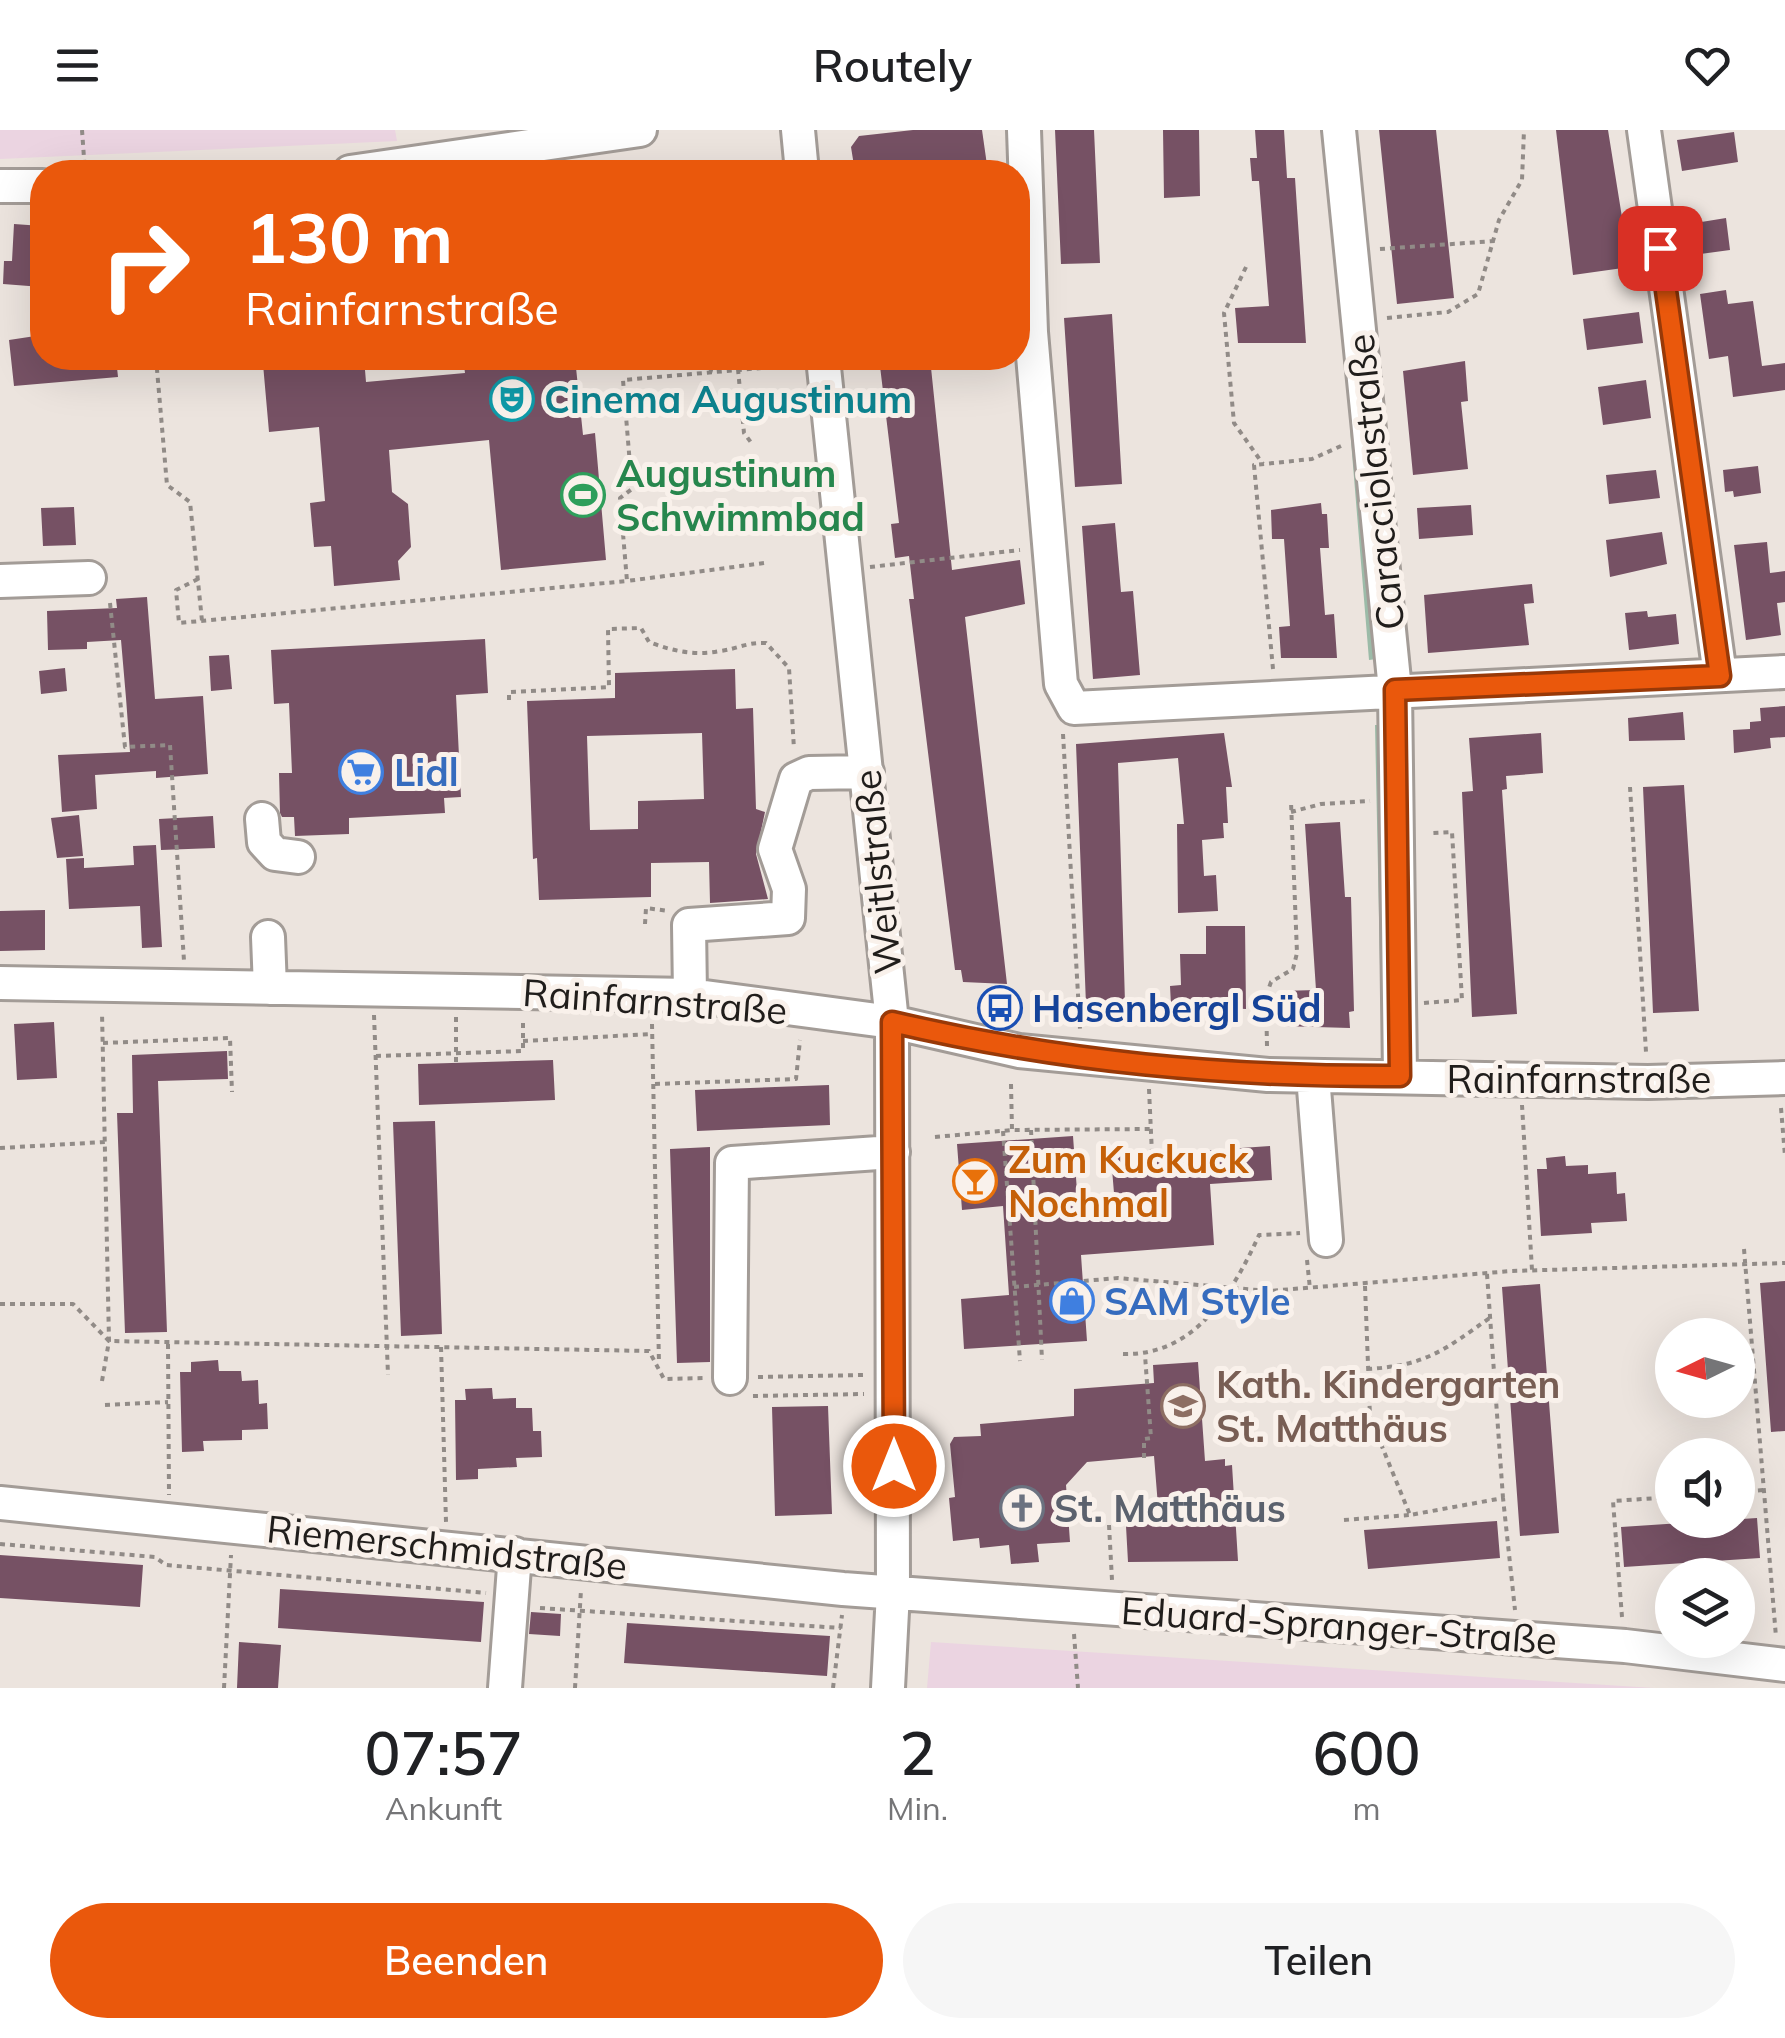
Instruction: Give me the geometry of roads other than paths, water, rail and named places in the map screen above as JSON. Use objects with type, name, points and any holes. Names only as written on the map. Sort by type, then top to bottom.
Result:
[{"type":"street","points":[[433,160],[640,130]]},
{"type":"street","points":[[798,130],[801,160]]},
{"type":"street","points":[[1024,130],[1025,160]]},
{"type":"street","name":"Caracciolastraße","points":[[1340,130],[1395,690],[1400,1076]]},
{"type":"street","points":[[1644,130],[1720,676]]},
{"type":"street","points":[[0,186],[30,186]]},
{"type":"street","points":[[1030,282],[1061,684],[1068,704],[1083,710],[1395,690],[1785,672]]},
{"type":"street","name":"Weitlstraße","points":[[824,370],[892,1022],[893,1592],[888,1688]]},
{"type":"street","points":[[0,581],[99,590]]},
{"type":"street","points":[[690,995],[689,925],[788,918],[789,889],[775,850],[796,779],[809,773],[866,772]]},
{"type":"street","points":[[262,819],[264,842],[275,854],[298,857]]},
{"type":"street","points":[[268,937],[270,988]]},
{"type":"street","name":"Rainfarnstraße","points":[[0,984],[690,995],[892,1022],[1020,1051],[1268,1076],[1648,1082],[1782,1078]]},
{"type":"street","points":[[1313,1076],[1315,1236]]},
{"type":"street","points":[[737,1387],[732,1163],[893,1152]]},
{"type":"street","name":"Riemerschmidstraße","points":[[0,1502],[893,1592]]},
{"type":"street","points":[[505,1688],[515,1554]]},
{"type":"street","name":"Eduard-Spranger-Straße","points":[[893,1592],[1624,1646],[1782,1664]]},
{"type":"place","name":"Cinema Augustinum","points":[[512,399]]},
{"type":"place","name":"Augustinum Schwimmbad","points":[[583,495]]},
{"type":"place","name":"Lidl","points":[[361,772]]},
{"type":"place","name":"Hasenbergl Süd","points":[[1000,1008]]},
{"type":"place","name":"Zum Kuckuck Nochmal","points":[[975,1181]]},
{"type":"place","name":"SAM Style","points":[[1072,1301]]},
{"type":"place","name":"Kath. Kindergarten St. Matthäus","points":[[1183,1406]]},
{"type":"place","name":"St. Matthäus","points":[[1022,1508]]}]
